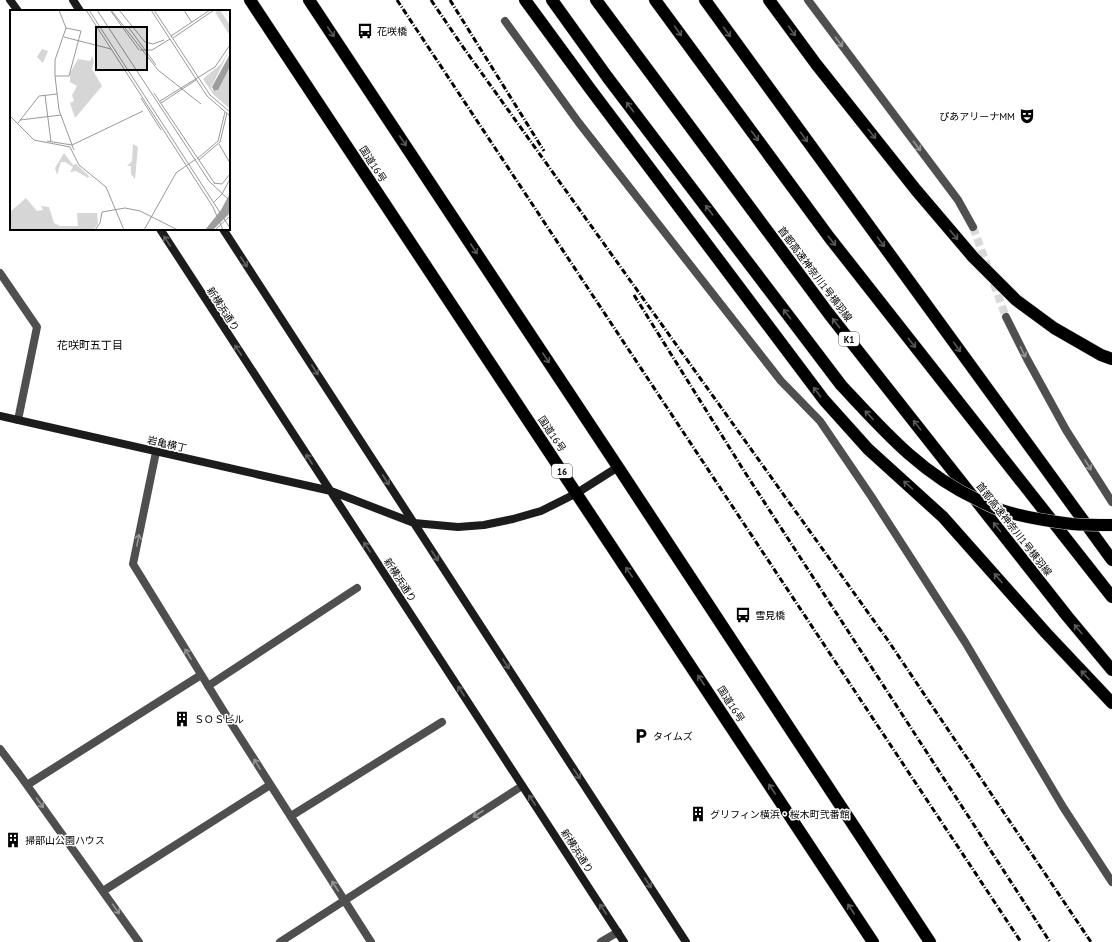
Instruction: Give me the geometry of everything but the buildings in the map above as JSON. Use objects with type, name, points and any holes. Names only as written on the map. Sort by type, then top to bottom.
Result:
[{"type":"highway","name":"国道16号","points":[[250,0],[873,942]]},
{"type":"highway","points":[[309,0],[930,942]]},
{"type":"highway","points":[[525,0],[824,400],[868,449],[943,517],[1046,633],[1112,703]]},
{"type":"highway","points":[[552,0],[608,78],[836,379],[881,428],[920,465],[966,494],[997,509],[1026,516],[1073,524],[1112,525]]},
{"type":"highway","name":"首都高速神奈川1号横羽線","points":[[596,0],[829,314],[1062,610],[1112,670]]},
{"type":"highway","points":[[655,0],[829,237],[1112,597]]},
{"type":"highway","points":[[705,0],[1112,560]]},
{"type":"highway","points":[[769,0],[830,82],[916,190],[973,257],[1016,300],[1054,328],[1101,355],[1112,359]]},
{"type":"street","points":[[10,0],[17,10]]},
{"type":"street","points":[[73,0],[79,10]]},
{"type":"street","points":[[808,0],[958,200],[973,227]]},
{"type":"street","points":[[505,21],[579,123],[781,381],[820,421],[871,496],[965,642],[1063,807],[1112,882]]},
{"type":"street","name":"新横浜通り","points":[[161,230],[624,942]]},
{"type":"street","points":[[224,230],[686,942]]},
{"type":"street","points":[[0,273],[37,327],[18,420]]},
{"type":"street","points":[[1006,317],[1066,430],[1112,502]]},
{"type":"street","name":"岩亀横丁","points":[[0,416],[331,491],[414,523],[458,526],[484,525],[513,519],[542,511],[577,493],[618,467]]},
{"type":"street","points":[[156,452],[133,564],[270,785],[371,942]]},
{"type":"street","points":[[208,686],[357,588]]},
{"type":"street","points":[[27,785],[201,675]]},
{"type":"street","points":[[291,816],[442,722]]},
{"type":"street","points":[[0,749],[139,942]]},
{"type":"street","points":[[103,891],[270,785]]},
{"type":"street","points":[[280,942],[522,786]]},
{"type":"street","points":[[601,942],[618,932]]},
{"type":"tunnel","points":[[973,227],[1006,317]]},
{"type":"railway","points":[[397,0],[1021,942]]},
{"type":"railway","points":[[431,0],[463,47],[887,639],[1091,942]]},
{"type":"railway","points":[[450,0],[544,151]]},
{"type":"railway","points":[[634,295],[746,474],[1050,942]]},
{"type":"place","name":"花咲橋","points":[[365,31]]},
{"type":"place","name":"ぴあアリーナMM","points":[[1027,116]]},
{"type":"place","name":"雪見橋","points":[[743,615]]},
{"type":"place","name":"ＳＯＳビル","points":[[182,719]]},
{"type":"place","name":"タイムズ","points":[[641,736]]},
{"type":"place","name":"グリフィン横浜・桜木町弐番館","points":[[698,814]]},
{"type":"place","name":"掃部山公園ハウス","points":[[13,840]]},
{"type":"district","name":"花咲町五丁目","points":[[90,345]]}]
